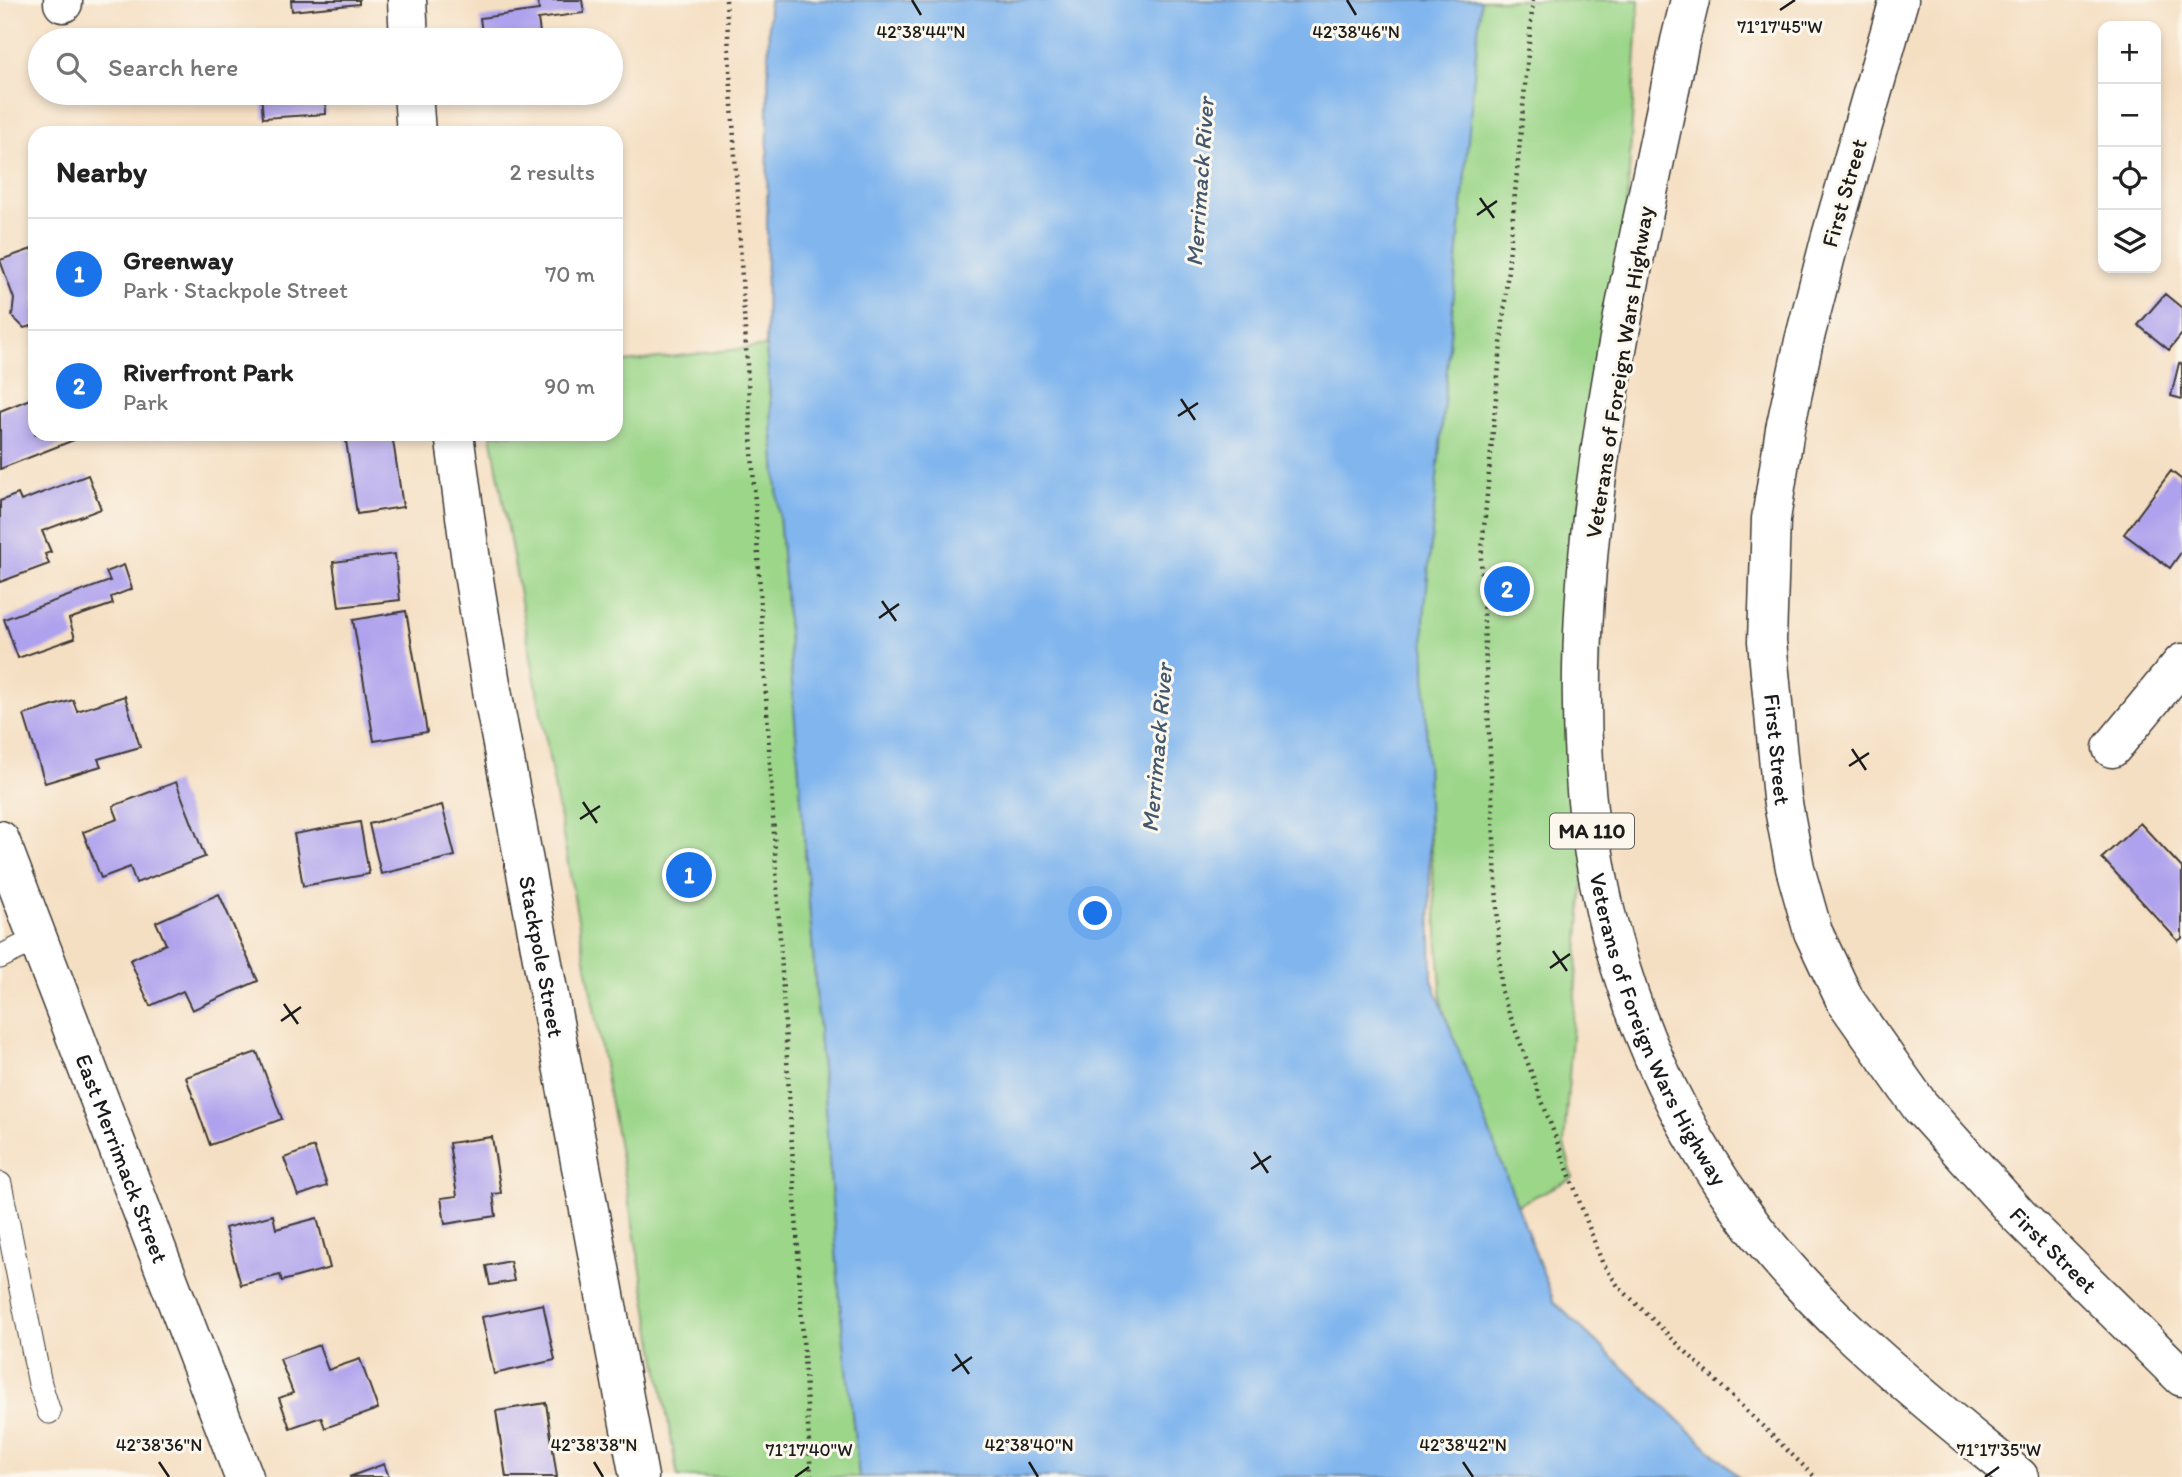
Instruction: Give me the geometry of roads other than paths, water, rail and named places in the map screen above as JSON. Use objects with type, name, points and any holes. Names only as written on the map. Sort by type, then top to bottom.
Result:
[{"type":"street","points":[[407,0],[409,28]]},
{"type":"street","name":"Veterans of Foreign Wars Highway","points":[[1688,0],[1625,309],[1599,467],[1591,541],[1582,697],[1584,766],[1605,917],[1626,989],[1657,1068],[1696,1141],[1737,1205],[1785,1267],[1833,1317],[1892,1372],[2019,1477]]},
{"type":"street","name":"First Street","points":[[1899,0],[1804,341],[1785,429],[1771,519],[1767,641],[1782,798],[1795,868],[1812,932],[1845,1000],[1920,1106],[2018,1215],[2182,1377]]},
{"type":"street","points":[[414,105],[415,126]]},
{"type":"street","name":"Stackpole Street","points":[[455,441],[493,696],[639,1477]]},
{"type":"street","points":[[2112,748],[2182,663]]},
{"type":"street","name":"East Merrimack Street","points":[[0,840],[244,1477]]},
{"type":"lane","points":[[0,957],[37,939]]},
{"type":"lane","points":[[0,1184],[40,1384],[49,1412]]},
{"type":"water","name":"Merrimack River","points":[[769,0],[1481,0],[1424,620],[1432,980],[1554,1302],[1739,1477],[859,1477],[841,1315],[766,346]]},
{"type":"place","name":"Riverfront Park","points":[[1507,589]]},
{"type":"place","name":"Greenway","points":[[689,875]]}]
